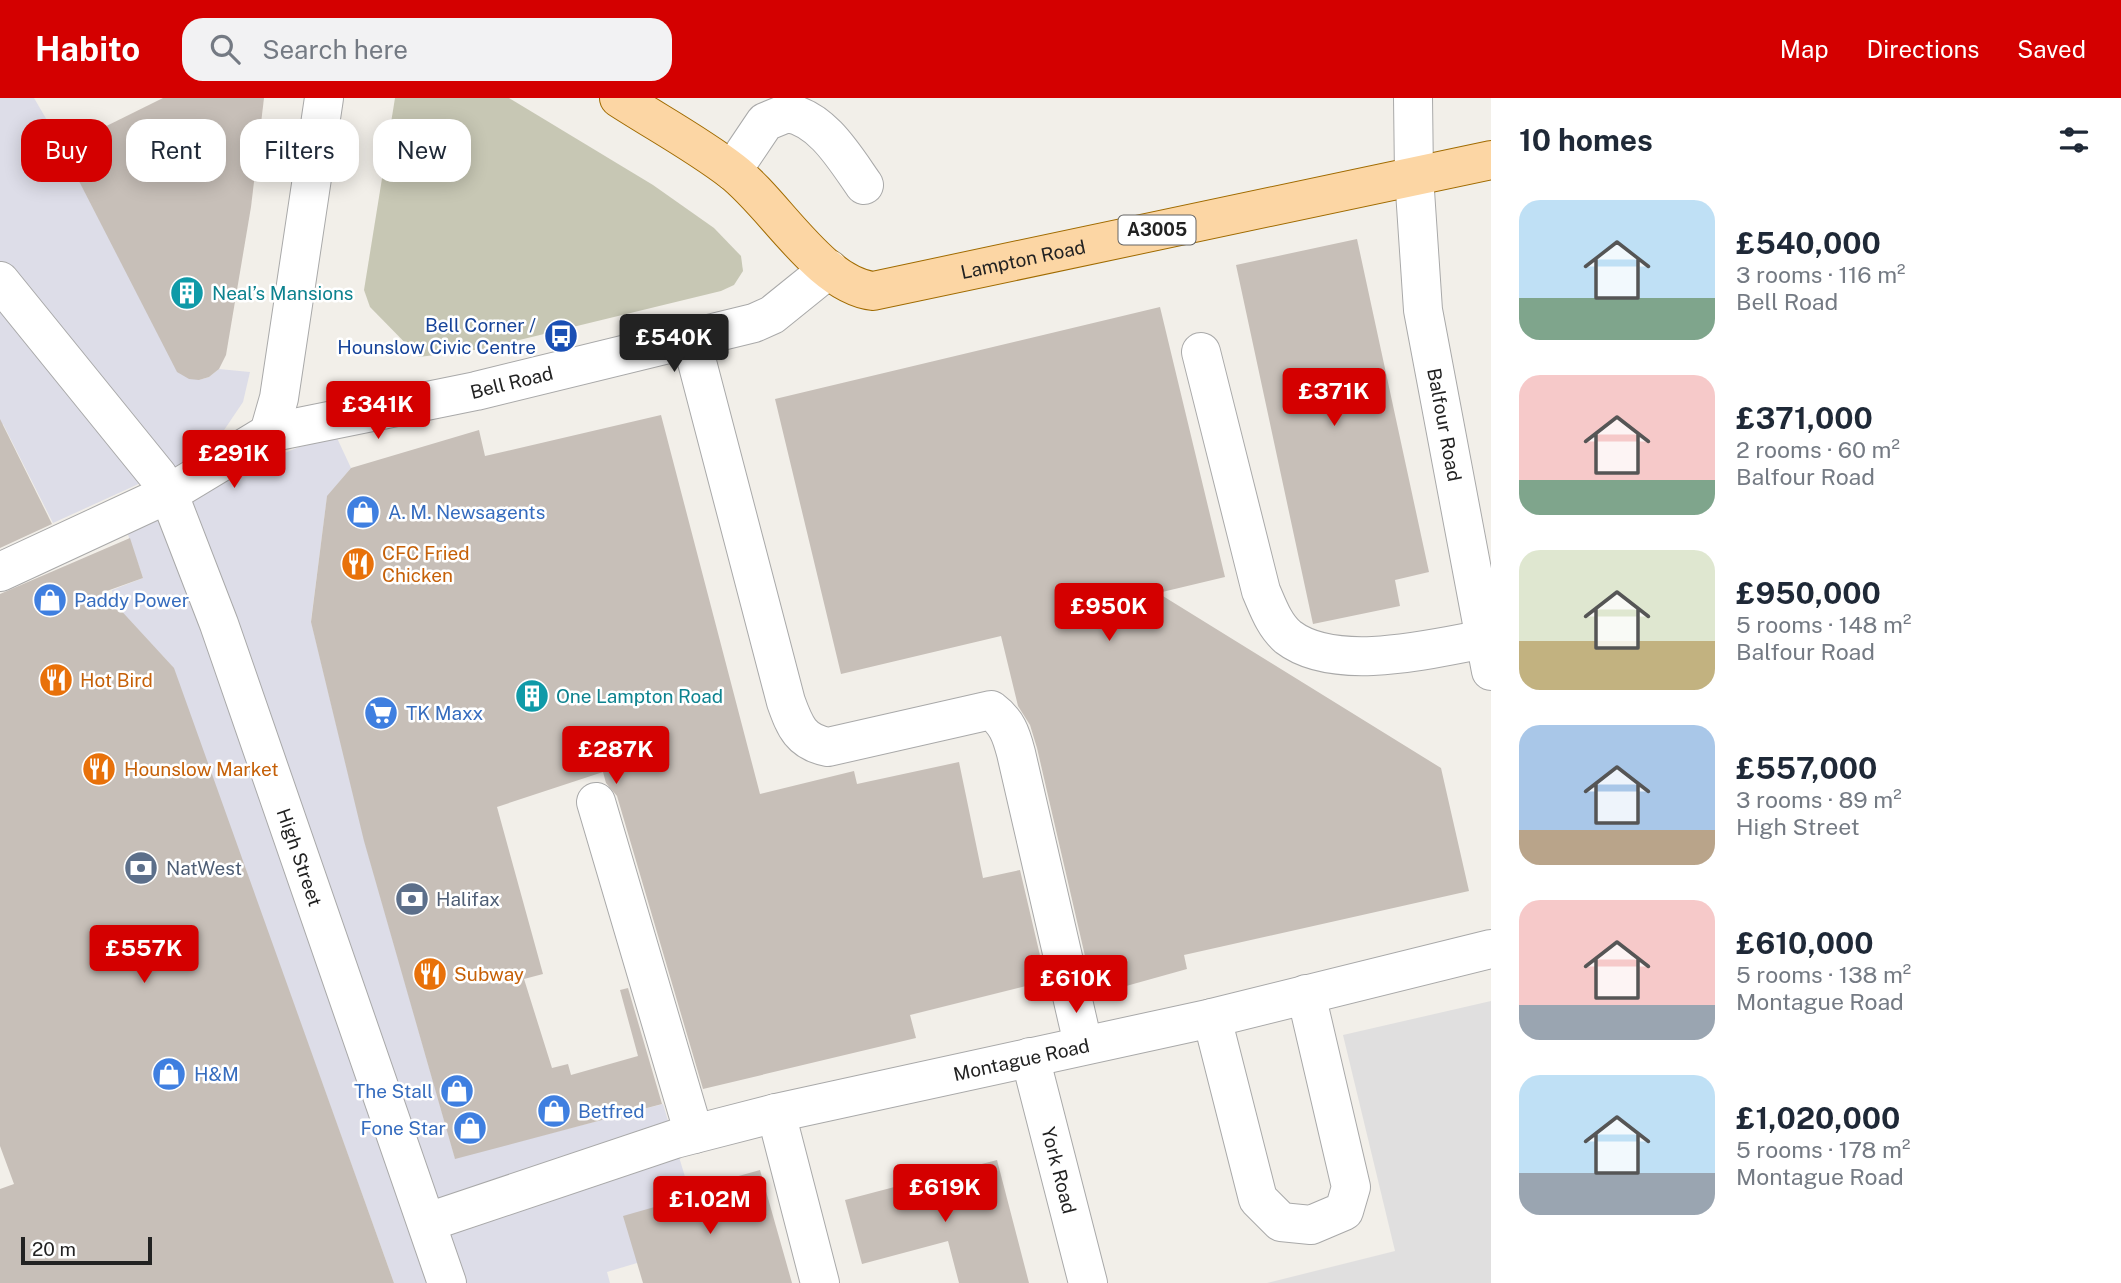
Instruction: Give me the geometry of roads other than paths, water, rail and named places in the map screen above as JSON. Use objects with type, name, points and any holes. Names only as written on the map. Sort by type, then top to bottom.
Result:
[{"type":"main road","name":"Lampton Road","points":[[619,98],[733,171],[829,270],[855,288],[873,291],[1491,160]]},
{"type":"street","points":[[269,433],[279,398],[324,98]]},
{"type":"street","name":"Balfour Road","points":[[1413,98],[1414,176],[1423,310],[1488,655]]},
{"type":"street","points":[[733,171],[765,122],[786,113],[807,120],[828,138],[864,185]]},
{"type":"street","name":"Bell Road","points":[[0,572],[168,494],[269,433],[476,391],[754,324],[772,315],[829,270]]},
{"type":"street","name":"High Street","points":[[0,281],[158,475],[168,494],[219,624],[447,1283]]},
{"type":"street","points":[[691,339],[786,702],[798,733],[814,744],[828,747],[967,713],[991,710],[1003,719],[1016,753],[1083,1044]]},
{"type":"street","points":[[1201,352],[1261,591],[1275,621],[1288,636],[1308,648],[1348,656],[1488,655]]},
{"type":"street","points":[[428,1222],[684,1137],[596,802]]},
{"type":"street","name":"Montague Road","points":[[684,1137],[776,1113],[1212,1018],[1491,949]]},
{"type":"street","points":[[1212,1018],[1258,1199],[1281,1222],[1311,1225],[1343,1211],[1351,1188],[1306,994]]},
{"type":"street","name":"York Road","points":[[1030,1057],[1088,1283]]},
{"type":"street","points":[[776,1113],[820,1283]]},
{"type":"place","name":"Neal’s Mansions","points":[[187,293]]},
{"type":"place","name":"Bell Corner / Hounslow Civic Centre","points":[[561,336]]},
{"type":"place","name":"A. M. Newsagents","points":[[363,512]]},
{"type":"place","name":"CFC Fried Chicken","points":[[358,564]]},
{"type":"place","name":"Paddy Power","points":[[50,600]]},
{"type":"place","name":"Hot Bird","points":[[56,680]]},
{"type":"place","name":"One Lampton Road","points":[[532,696]]},
{"type":"place","name":"TK Maxx","points":[[381,713]]},
{"type":"place","name":"Hounslow Market","points":[[99,769]]},
{"type":"place","name":"NatWest","points":[[141,868]]},
{"type":"place","name":"Halifax","points":[[412,899]]},
{"type":"place","name":"Subway","points":[[430,974]]},
{"type":"place","name":"H&M","points":[[169,1074]]},
{"type":"place","name":"The Stall","points":[[457,1091]]},
{"type":"place","name":"Betfred","points":[[554,1111]]},
{"type":"place","name":"Fone Star","points":[[470,1128]]}]
